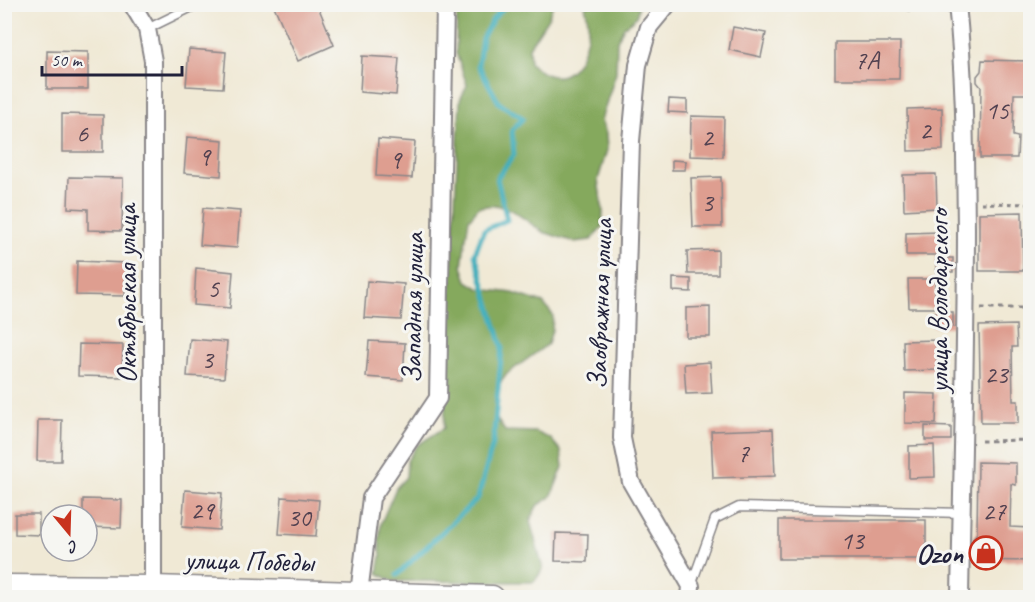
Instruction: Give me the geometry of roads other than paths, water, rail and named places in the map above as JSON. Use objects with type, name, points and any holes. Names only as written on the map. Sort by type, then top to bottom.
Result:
[{"type":"street","name":"Октябрьская улица","points":[[132,4],[147,28],[153,61],[153,588]]},
{"type":"street","name":"Западная улица","points":[[359,593],[371,498],[438,398],[445,4]]},
{"type":"street","name":"Заовражная улица","points":[[668,4],[649,27],[638,65],[631,141],[622,438],[631,482],[691,592]]},
{"type":"street","name":"улица Володарского","points":[[958,9],[964,95],[966,202],[960,597]]},
{"type":"street","name":"улица Победы","points":[[4,587],[153,588],[492,597]]},
{"type":"lane","points":[[147,28],[198,4]]},
{"type":"lane","points":[[691,592],[715,519],[739,507],[962,513]]},
{"type":"waterway","points":[[397,575],[478,498],[493,443],[502,347],[475,254],[484,230],[507,220],[497,178],[514,155],[512,130],[523,118],[499,103],[478,65],[482,38],[493,19],[507,4]]},
{"type":"place","name":"Ozon","points":[[986,553]]}]
